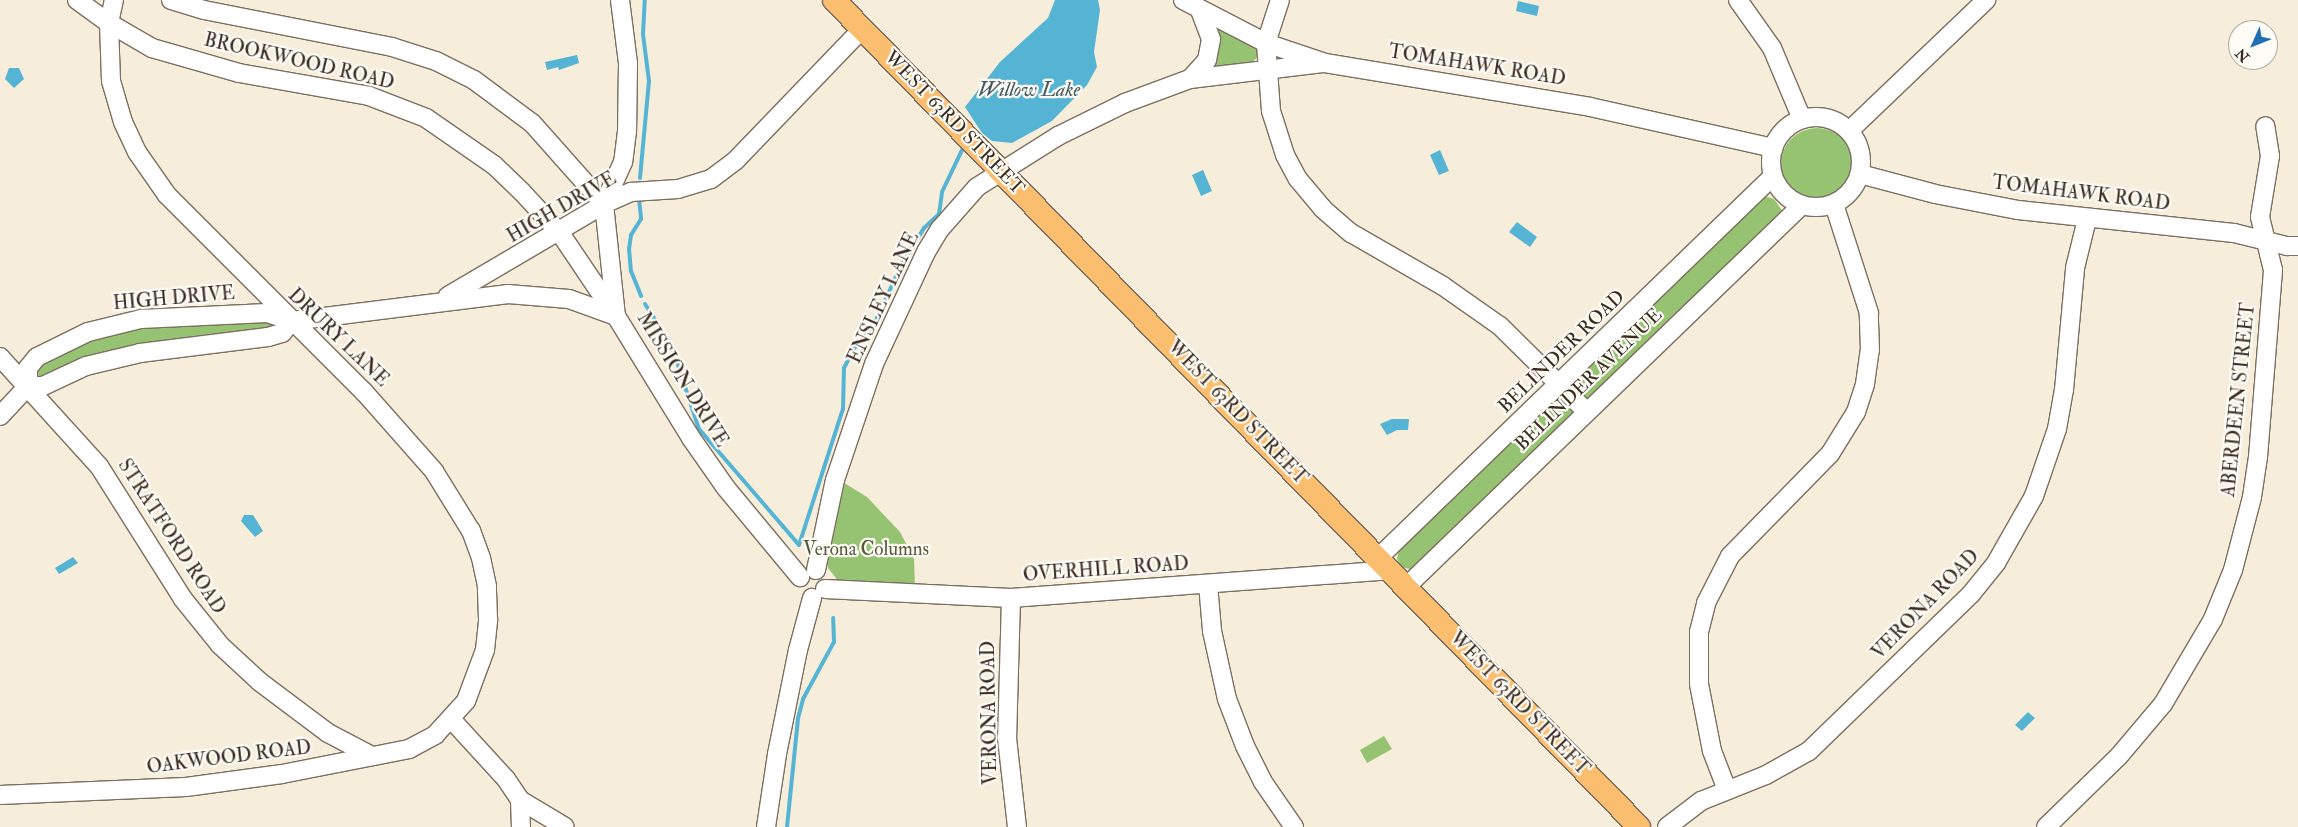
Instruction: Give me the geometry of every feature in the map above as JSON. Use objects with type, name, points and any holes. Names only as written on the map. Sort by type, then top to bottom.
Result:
[{"type":"main road","name":"WEST 63RD STREET","points":[[834,0],[1639,827]]},
{"type":"street","name":"BROOKWOOD ROAD","points":[[78,0],[109,23],[152,48],[239,73],[369,96],[426,118],[494,164],[560,233],[616,316]]},
{"type":"street","name":"DRURY LANE","points":[[114,0],[109,23],[110,62],[117,105],[144,164],[167,195],[408,438],[434,471],[471,531],[487,586],[488,619],[485,650],[474,685],[451,719]]},
{"type":"street","name":"BROOKWOOD ROAD","points":[[171,0],[204,10],[392,47],[436,61],[474,80],[532,123],[604,204]]},
{"type":"street","points":[[604,204],[623,162],[627,131],[628,63],[620,0]]},
{"type":"street","name":"TOMAHAWK ROAD","points":[[1184,0],[1200,11],[1266,43],[1325,62],[1590,107],[1773,148]]},
{"type":"street","points":[[1280,0],[1266,43],[1271,111],[1285,155],[1298,179],[1323,209],[1351,233],[1465,300],[1528,351],[1587,412]]},
{"type":"street","points":[[1738,0],[1772,48],[1802,119]]},
{"type":"street","points":[[1850,131],[1986,0]]},
{"type":"street","points":[[1190,79],[1207,60],[1211,39],[1200,11]]},
{"type":"street","name":"HIGH DRIVE","points":[[439,301],[560,233],[604,204],[630,192],[678,188],[711,179],[736,160],[862,29]]},
{"type":"street","name":"ENSLEY LANE","points":[[808,573],[854,418],[900,304],[940,229],[977,187],[1066,132],[1125,103],[1190,79],[1325,62]]},
{"type":"street","points":[[1827,118],[1850,131],[1858,144],[1862,159],[1860,174],[1854,187],[1834,204],[1813,207],[1802,205],[1784,194],[1773,176],[1773,148],[1789,126],[1802,119],[1827,118]]},
{"type":"street","name":"ABERDEEN STREET","points":[[2046,827],[2119,756],[2163,704],[2209,628],[2232,570],[2252,497],[2258,457],[2273,270],[2260,217],[2270,156],[2266,126]]},
{"type":"street","name":"TOMAHAWK ROAD","points":[[1860,174],[1972,202],[2087,218],[2234,233],[2298,246]]},
{"type":"street","name":"BELINDER ROAD","points":[[1383,564],[1561,384],[1773,176]]},
{"type":"street","name":"MISSION DRIVE","points":[[604,204],[616,316],[690,438],[732,496],[808,573],[819,594]]},
{"type":"street","points":[[1727,790],[1712,751],[1700,684],[1698,632],[1706,603],[1730,556],[1830,454],[1856,412],[1865,384],[1870,350],[1869,313],[1834,204]]},
{"type":"street","name":"BELINDER AVENUE","points":[[1406,587],[1802,205]]},
{"type":"street","name":"VERONA ROAD","points":[[1667,827],[1701,801],[1789,764],[1815,746],[1971,594],[2015,533],[2034,496],[2057,429],[2064,390],[2075,268],[2087,218]]},
{"type":"street","name":"HIGH DRIVE","points":[[292,321],[282,333],[140,353],[86,366],[43,386],[28,386],[28,368],[37,357],[70,339],[108,326],[141,319],[267,313],[292,321],[439,301],[537,294],[569,299],[616,316]]},
{"type":"street","name":"STRATFORD ROAD","points":[[0,357],[99,466],[169,579],[202,625],[260,682],[328,732],[372,756]]},
{"type":"street","points":[[0,416],[28,386]]},
{"type":"street","name":"OVERHILL ROAD","points":[[819,594],[1011,598],[1208,584],[1383,564]]},
{"type":"street","points":[[1208,584],[1214,640],[1227,699],[1256,768],[1294,827]]},
{"type":"street","points":[[765,826],[798,650],[819,594]]},
{"type":"street","name":"VERONA ROAD","points":[[1011,598],[1007,738],[1017,827]]},
{"type":"street","points":[[451,719],[506,779],[520,800],[565,827]]},
{"type":"street","name":"OAKWOOD ROAD","points":[[0,794],[167,788],[324,767],[426,742],[451,719]]},
{"type":"street","points":[[324,767],[333,754],[328,732]]},
{"type":"street","points":[[520,800],[521,827]]},
{"type":"green space","points":[[1219,29],[1257,47],[1257,58],[1252,62],[1217,66],[1214,62]]},
{"type":"green space","points":[[1824,128],[1843,138],[1851,150],[1853,164],[1851,178],[1843,190],[1831,198],[1810,200],[1791,190],[1783,178],[1781,157],[1791,138],[1803,130]]},
{"type":"green space","points":[[1764,196],[1774,199],[1783,212],[1590,400],[1583,396],[1574,385],[1574,380]]},
{"type":"green space","points":[[276,320],[282,326],[45,379],[35,375],[38,366],[59,351],[120,329]]},
{"type":"green space","points":[[1556,398],[1564,400],[1575,415],[1414,570],[1401,567],[1397,559],[1399,548]]},
{"type":"green space","name":"Verona Columns","points":[[841,481],[867,497],[900,532],[914,559],[915,589],[840,583],[828,568],[827,555]]},
{"type":"green space","points":[[1384,736],[1392,749],[1367,763],[1360,750]]},
{"type":"water","name":"Willow Lake","points":[[1055,0],[1098,0],[1100,10],[1094,52],[1097,67],[1087,85],[1052,121],[1012,143],[992,141],[982,133],[965,107],[1000,62],[1048,18]]},
{"type":"water","points":[[1518,1],[1539,6],[1537,16],[1516,11]]},
{"type":"water","points":[[577,55],[579,63],[559,70],[558,67],[547,70],[545,62]]},
{"type":"water","points":[[9,68],[19,68],[24,79],[14,88],[5,79]]},
{"type":"water","points":[[1440,150],[1449,171],[1439,175],[1430,155]]},
{"type":"water","points":[[1203,170],[1212,191],[1201,196],[1192,175]]},
{"type":"water","points":[[1517,222],[1537,237],[1530,247],[1509,232]]},
{"type":"water","points":[[1392,419],[1409,419],[1408,430],[1397,430],[1387,435],[1380,424]]},
{"type":"water","points":[[244,515],[253,515],[263,531],[255,537],[241,521]]},
{"type":"water","points":[[73,557],[78,563],[59,574],[55,568]]},
{"type":"water","points":[[2028,712],[2035,718],[2022,731],[2015,725]]},
{"type":"waterway","points":[[640,178],[649,81],[643,34],[645,0]]},
{"type":"waterway","points":[[799,545],[843,409],[844,368],[853,350],[874,324],[901,266],[924,228],[939,214],[942,192],[962,150]]},
{"type":"waterway","points":[[639,199],[641,219],[631,235],[629,249],[631,271],[641,296]]},
{"type":"waterway","points":[[645,304],[671,344],[699,429],[799,545]]},
{"type":"waterway","points":[[787,827],[798,718],[803,699],[834,642],[833,618]]}]
